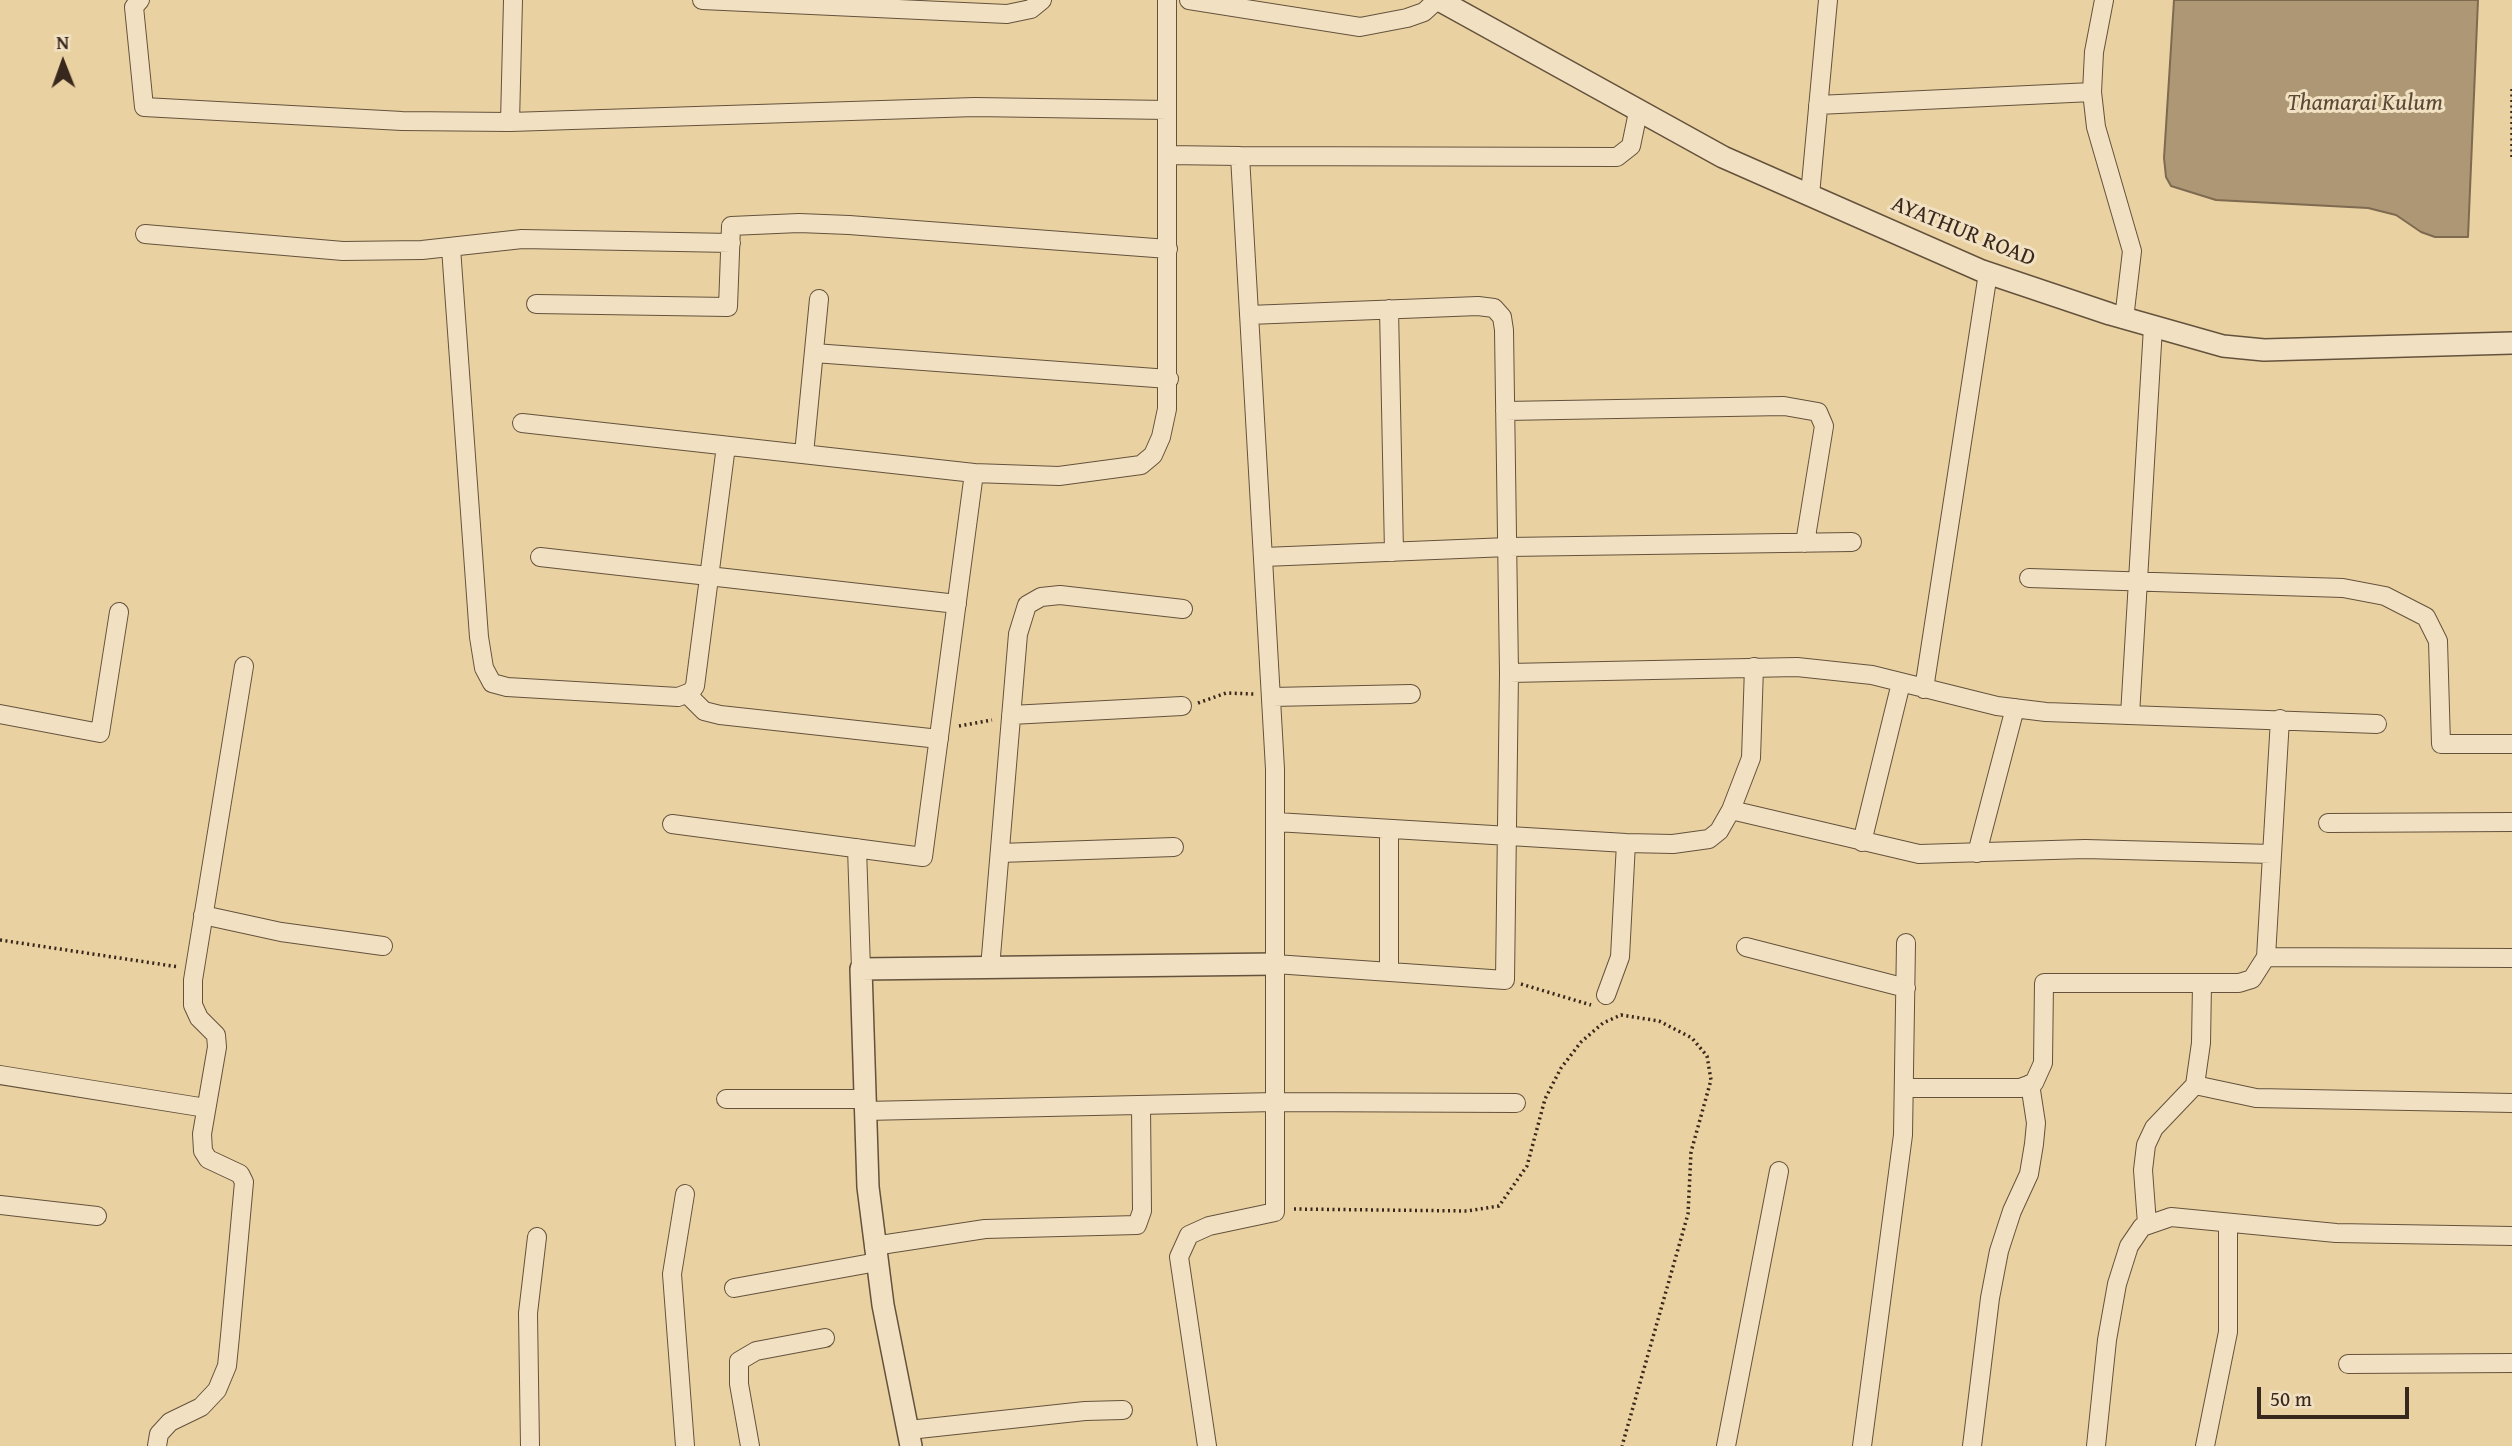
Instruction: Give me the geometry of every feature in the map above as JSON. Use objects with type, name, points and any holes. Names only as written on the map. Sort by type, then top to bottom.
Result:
[{"type":"street","points":[[140,0],[134,7],[144,107],[402,121],[510,122],[975,107],[1167,110]]},
{"type":"street","points":[[510,122],[513,0]]},
{"type":"street","points":[[702,0],[1007,14],[1031,9],[1042,0]]},
{"type":"street","points":[[522,423],[974,473],[1059,476],[1140,465],[1153,455],[1161,437],[1169,379],[1167,0]]},
{"type":"street","points":[[1189,0],[1360,27],[1407,18],[1424,12],[1438,0]]},
{"type":"street","name":"AYATHUR ROAD","points":[[1438,0],[1723,157],[1988,273],[2124,318],[2223,346],[2264,350],[2512,343]]},
{"type":"street","points":[[1810,195],[1828,0]]},
{"type":"street","points":[[2104,0],[2094,52],[2092,92],[2096,127],[2132,251],[2124,318]]},
{"type":"street","points":[[1818,105],[2092,92]]},
{"type":"street","points":[[1167,155],[1617,157],[1626,153],[1631,146],[1638,112]]},
{"type":"street","points":[[1207,1446],[1180,1274],[1182,1246],[1189,1235],[1209,1226],[1275,1212],[1276,822],[1272,697],[1240,156]]},
{"type":"street","points":[[536,304],[728,307],[731,226],[799,223],[1168,249]]},
{"type":"street","points":[[145,234],[343,251],[450,248],[522,239],[731,243]]},
{"type":"street","points":[[450,248],[457,362],[484,668],[492,683],[507,687],[678,696],[687,694],[695,685],[726,446]]},
{"type":"street","points":[[1924,689],[1988,273]]},
{"type":"street","points":[[804,454],[819,299]]},
{"type":"street","points":[[861,970],[1275,964],[1506,980],[1509,673],[1502,317],[1494,308],[1249,315]]},
{"type":"street","points":[[1389,309],[1394,552]]},
{"type":"street","points":[[2130,715],[2153,327]]},
{"type":"street","points":[[814,352],[1169,379]]},
{"type":"street","points":[[1505,411],[1784,406],[1818,412],[1824,426],[1805,543]]},
{"type":"street","points":[[672,824],[923,857],[974,473]]},
{"type":"street","points":[[1264,556],[1507,547],[1852,542]]},
{"type":"street","points":[[540,557],[957,604]]},
{"type":"street","points":[[2029,578],[2343,588],[2385,597],[2426,617],[2438,641],[2441,744],[2512,744]]},
{"type":"street","points":[[990,968],[1018,635],[1027,605],[1041,597],[1060,595],[1183,609]]},
{"type":"street","points":[[0,714],[100,733],[119,612]]},
{"type":"street","points":[[157,1446],[159,1434],[170,1422],[201,1407],[217,1390],[227,1366],[245,1192],[240,1174],[208,1159],[203,1152],[206,1108],[217,1047],[216,1035],[199,1018],[193,1005],[203,915],[244,666]]},
{"type":"street","points":[[1509,673],[1755,667],[1836,669],[2015,708],[2377,724]]},
{"type":"street","points":[[1276,822],[1626,844],[1672,844],[1709,839],[1719,831],[1731,810],[1751,758],[1755,667]]},
{"type":"street","points":[[1862,842],[1901,683]]},
{"type":"street","points":[[687,694],[705,710],[720,715],[940,732]]},
{"type":"street","points":[[1272,697],[1411,694]]},
{"type":"street","points":[[1011,715],[1182,706]]},
{"type":"street","points":[[1977,853],[2015,708]]},
{"type":"street","points":[[1906,1088],[2020,1088],[2030,1084],[2039,1077],[2043,1063],[2044,984],[2202,984],[2239,983],[2252,979],[2266,957],[2280,719]]},
{"type":"street","points":[[1731,810],[1919,854],[2085,849],[2272,854]]},
{"type":"street","points":[[2328,824],[2512,822]]},
{"type":"street","points":[[1389,830],[1389,972]]},
{"type":"street","points":[[1601,1002],[1620,957],[1626,844]]},
{"type":"street","points":[[1000,853],[1174,847]]},
{"type":"street","points":[[857,848],[864,1105],[876,1254],[910,1438],[1084,1410],[1124,1410]]},
{"type":"street","points":[[203,915],[281,932],[383,946]]},
{"type":"street","points":[[1862,1446],[1896,1198],[1906,1088],[1906,943]]},
{"type":"street","points":[[1745,947],[1906,988]]},
{"type":"street","points":[[2266,957],[2512,958]]},
{"type":"street","points":[[2147,1224],[2143,1170],[2146,1146],[2154,1128],[2195,1085],[2201,1043],[2202,984]]},
{"type":"street","points":[[0,1075],[206,1108]]},
{"type":"street","points":[[1972,1446],[1997,1263],[2011,1211],[2029,1174],[2034,1144],[2036,1123],[2030,1084]]},
{"type":"street","points":[[2195,1085],[2256,1098],[2512,1103]]},
{"type":"street","points":[[726,1099],[864,1105],[1516,1103]]},
{"type":"street","points":[[734,1288],[985,1229],[1137,1225],[1142,1211],[1140,1105]]},
{"type":"street","points":[[1726,1446],[1779,1171]]},
{"type":"street","points":[[685,1194],[672,1274],[685,1446]]},
{"type":"street","points":[[0,1205],[97,1216]]},
{"type":"street","points":[[2096,1446],[2107,1340],[2117,1284],[2129,1246],[2147,1224],[2171,1217],[2336,1233],[2512,1236]]},
{"type":"street","points":[[2205,1446],[2228,1332],[2228,1224]]},
{"type":"street","points":[[530,1446],[528,1313],[537,1237]]},
{"type":"street","points":[[750,1446],[739,1384],[739,1361],[755,1351],[825,1338]]},
{"type":"street","points":[[2348,1364],[2512,1363]]},
{"type":"path","points":[[2512,89],[2512,157]]},
{"type":"path","points":[[1182,706],[1226,693],[1272,697]]},
{"type":"path","points":[[940,732],[1011,715]]},
{"type":"path","points":[[0,940],[195,969]]},
{"type":"path","points":[[1506,980],[1601,1002]]},
{"type":"path","points":[[1605,1014],[1614,1019]]},
{"type":"path","points":[[1275,1212],[1332,1208],[1467,1212],[1499,1206],[1527,1166],[1545,1099],[1561,1068],[1581,1042],[1622,1015],[1659,1021],[1692,1038],[1707,1056],[1711,1068],[1708,1096],[1691,1152],[1688,1214],[1622,1446]]},
{"type":"water","name":"Thamarai Kulum","points":[[2174,0],[2478,0],[2468,237],[2435,237],[2421,232],[2396,215],[2368,208],[2216,200],[2171,186],[2166,177],[2164,158]]}]
